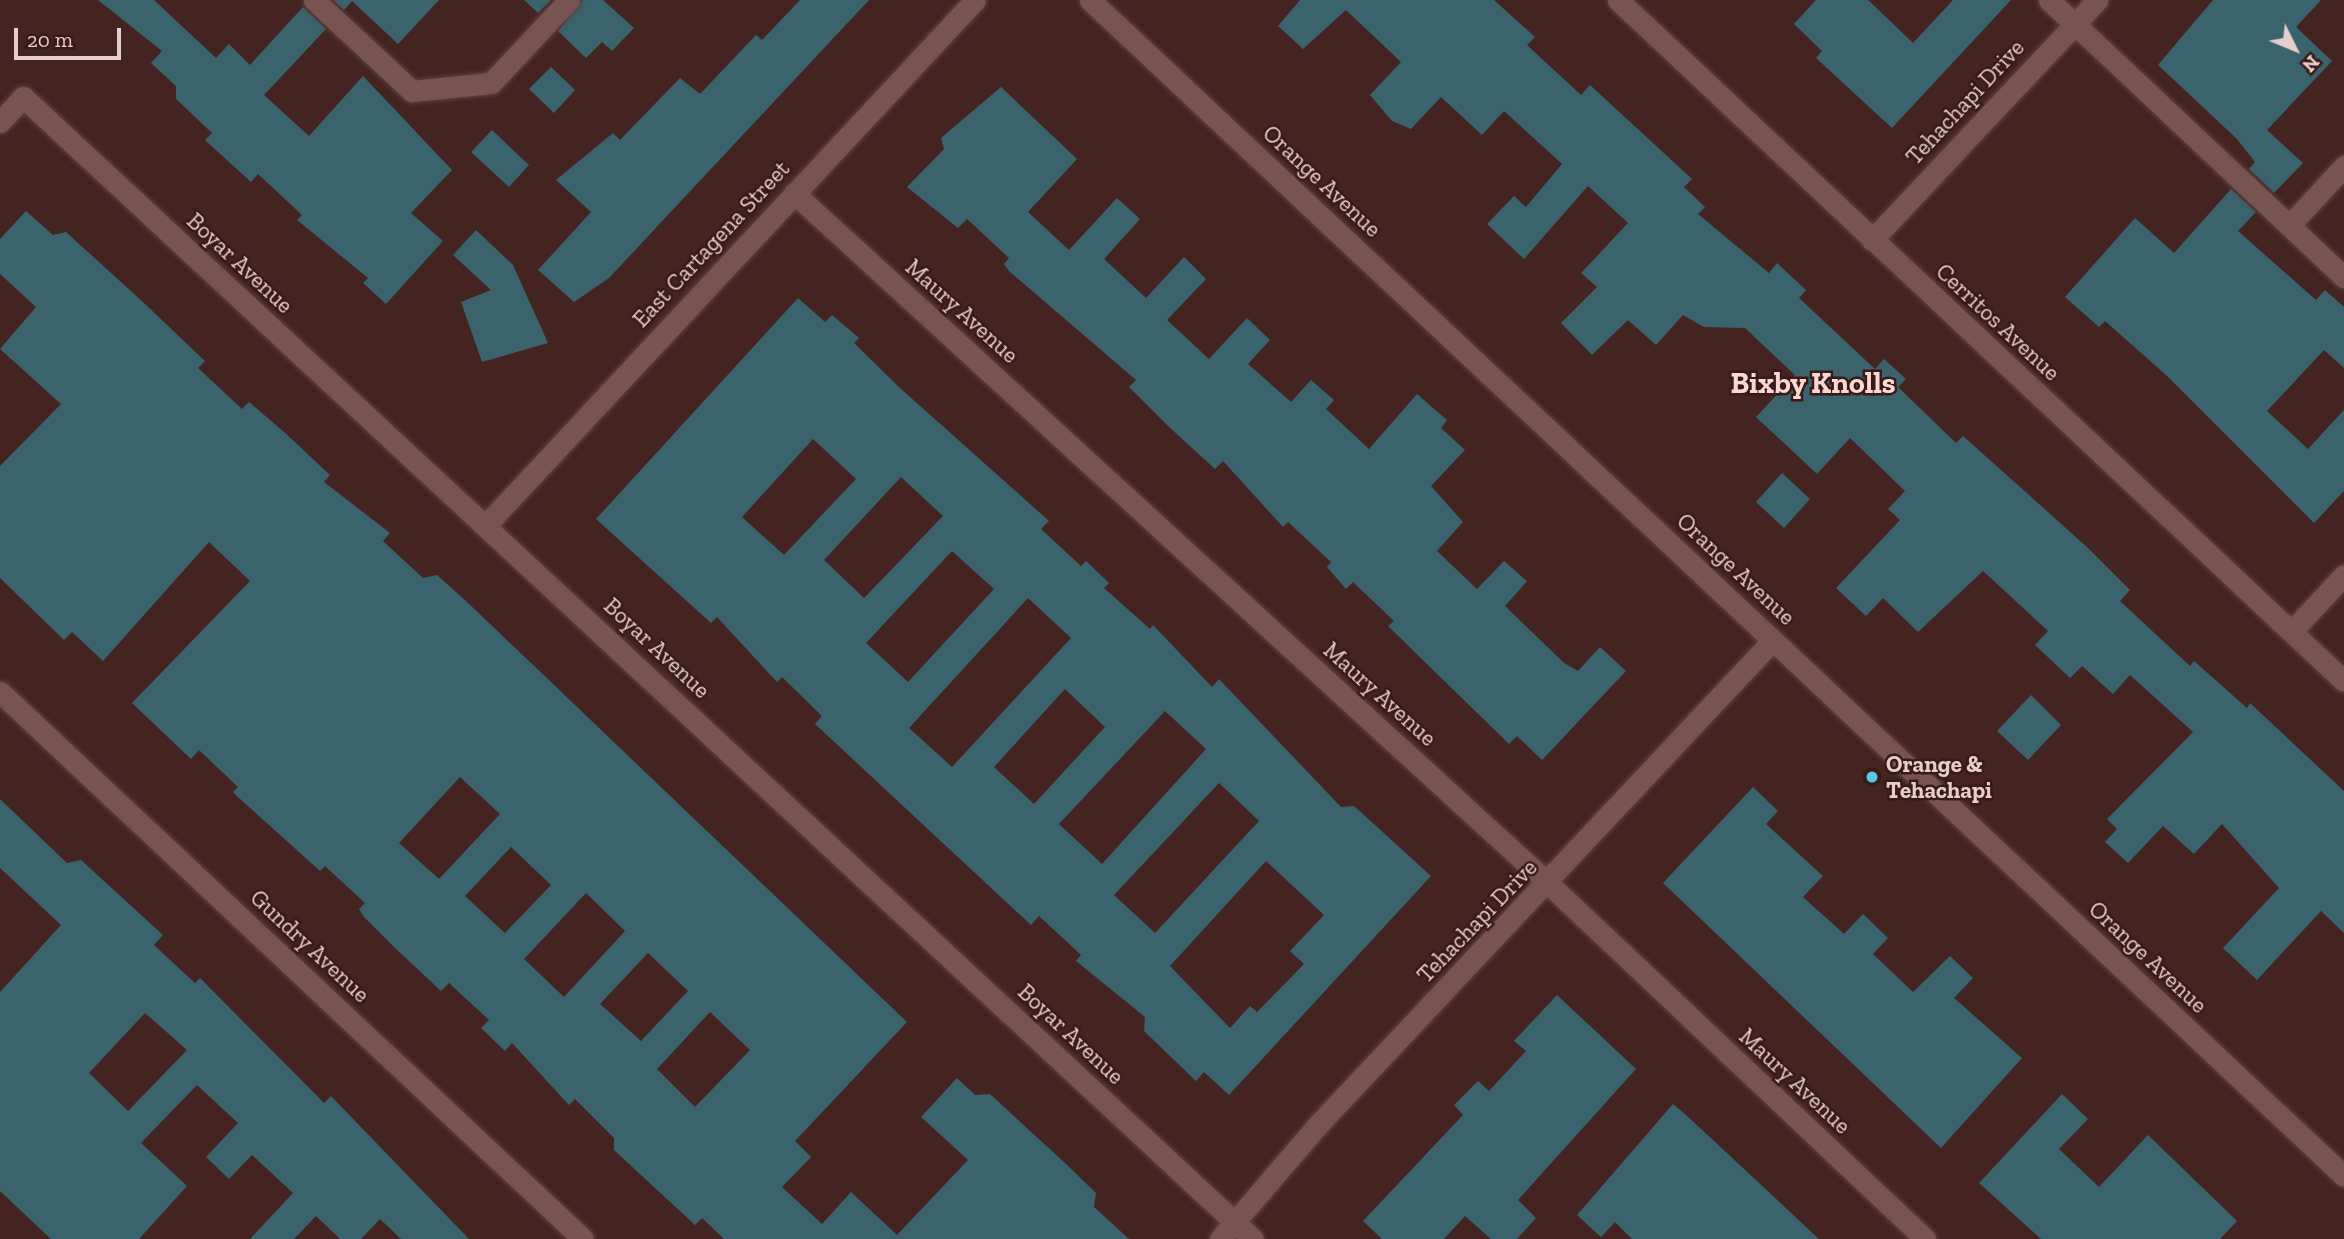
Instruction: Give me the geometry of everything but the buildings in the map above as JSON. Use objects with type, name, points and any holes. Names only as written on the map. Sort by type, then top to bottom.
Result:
[{"type":"street","points":[[314,0],[412,91],[491,83],[569,0]]},
{"type":"street","name":"East Cartagena Street","points":[[486,525],[975,0]]},
{"type":"street","name":"Orange Avenue","points":[[1090,0],[2344,1176]]},
{"type":"street","name":"Cerritos Avenue","points":[[1618,0],[2344,681]]},
{"type":"street","points":[[2049,0],[2344,276]]},
{"type":"street","name":"Tehachapi Drive","points":[[1872,240],[2097,0]]},
{"type":"street","name":"Boyar Avenue","points":[[0,122],[23,97],[1253,1239]]},
{"type":"street","points":[[2290,225],[2344,166]]},
{"type":"street","name":"Maury Avenue","points":[[794,193],[1549,884],[1925,1239]]},
{"type":"street","points":[[2292,631],[2344,575]]},
{"type":"street","name":"Tehachapi Drive","points":[[1220,1239],[1233,1221],[1773,640]]},
{"type":"street","name":"Gundry Avenue","points":[[0,692],[583,1239]]},
{"type":"place","name":"Orange & Tehachapi","points":[[1872,777]]},
{"type":"district","name":"Bixby Knolls","points":[[1813,383]]}]
